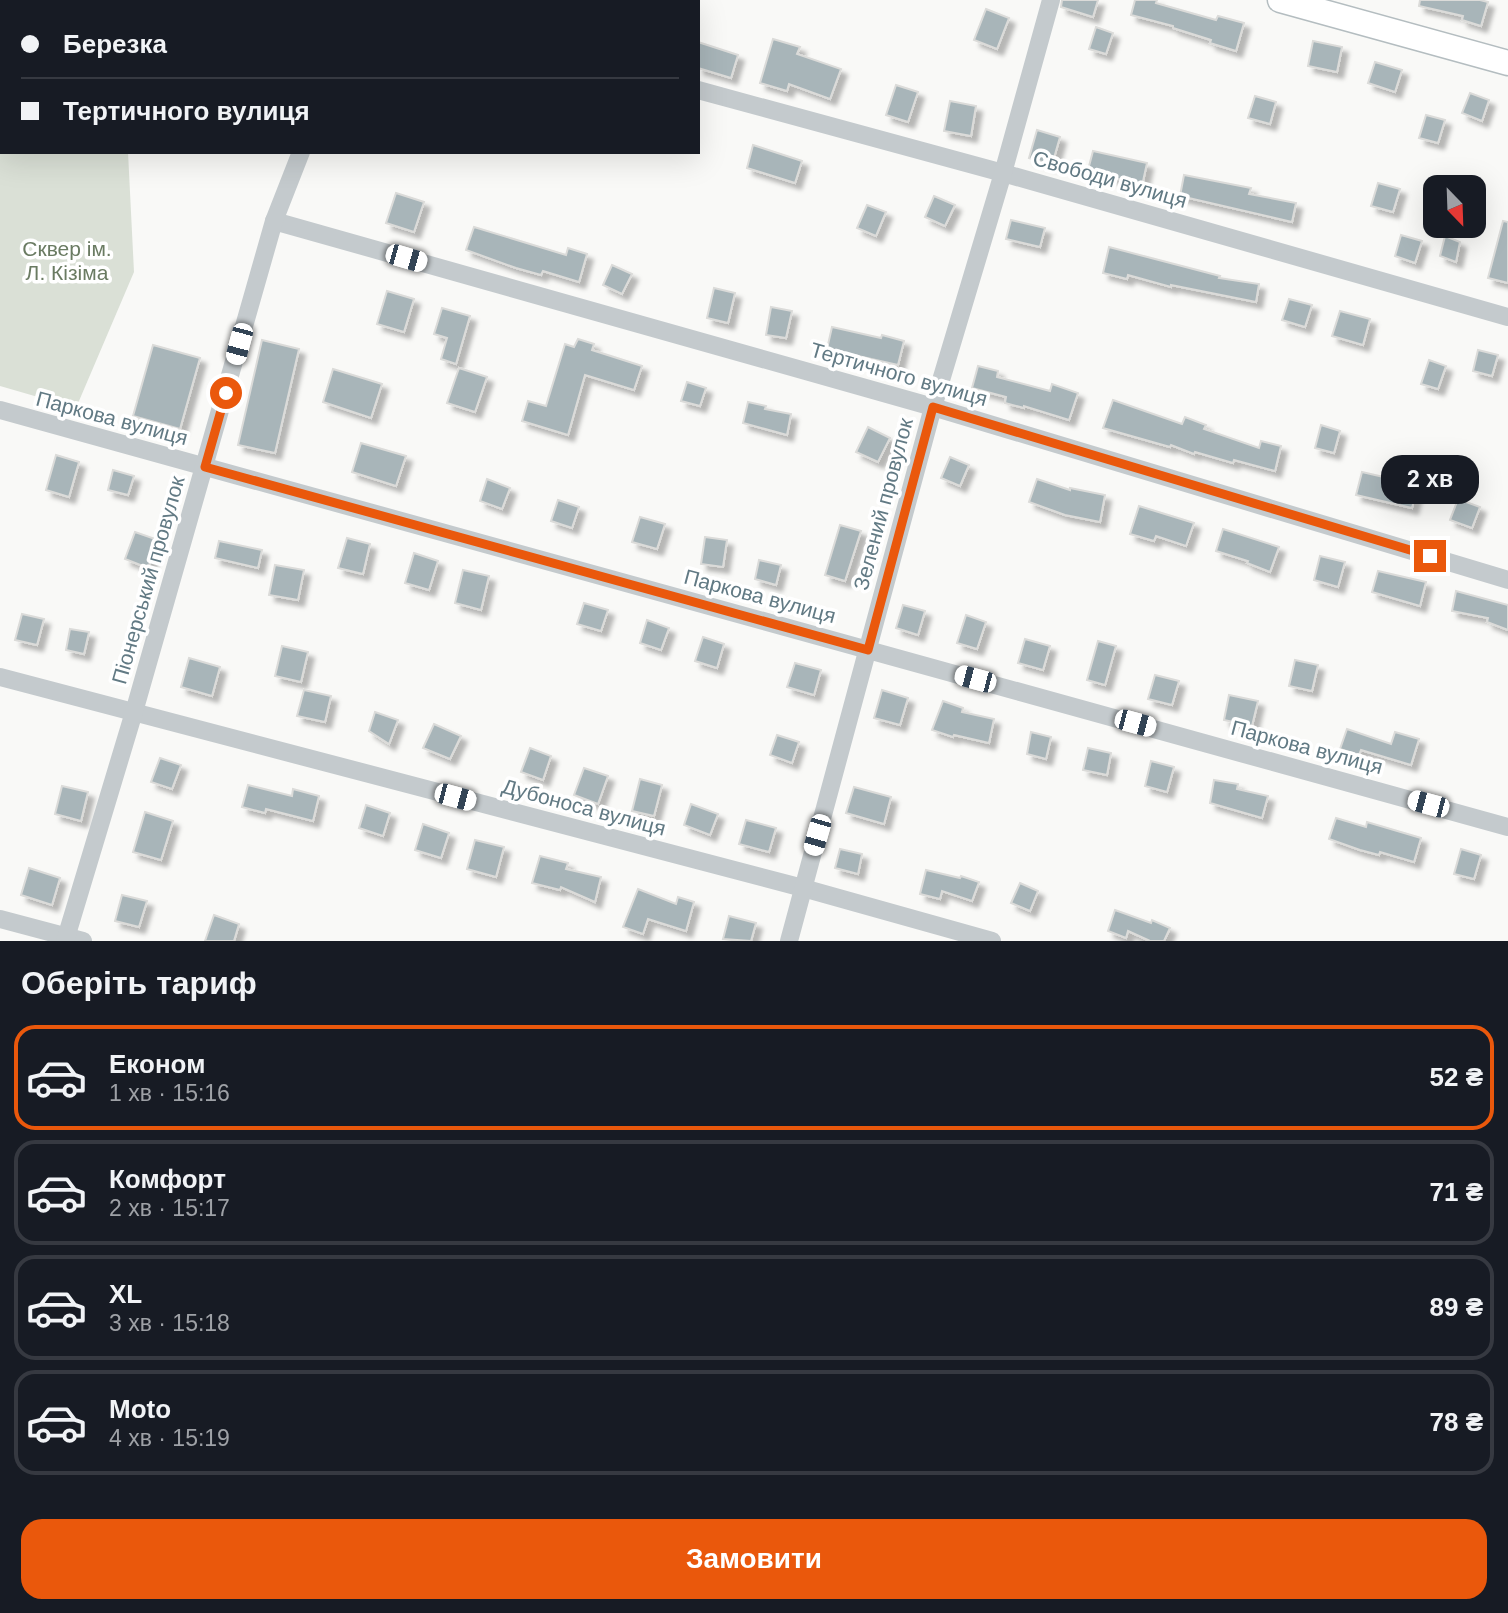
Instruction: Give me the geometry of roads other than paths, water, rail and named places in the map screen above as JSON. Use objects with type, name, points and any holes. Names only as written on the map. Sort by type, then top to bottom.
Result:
[{"type":"main road","points":[[1280,0],[1508,64]]},
{"type":"street","name":"Зелений провулок","points":[[789,941],[933,407],[1051,0]]},
{"type":"street","name":"Свободи вулиця","points":[[700,91],[1003,173],[1508,317]]},
{"type":"street","name":"Піонерський провулок","points":[[71,939],[274,221],[300,154]]},
{"type":"street","name":"Тертичного вулиця","points":[[274,221],[933,407],[1508,580]]},
{"type":"street","name":"Паркова вулиця","points":[[0,410],[1508,827]]},
{"type":"street","name":"Дубоноса вулиця","points":[[0,677],[803,888],[992,941]]},
{"type":"street","points":[[0,919],[71,939]]},
{"type":"park label","name":"Сквер ім. Л. Кізіма","points":[[67,260]]}]
